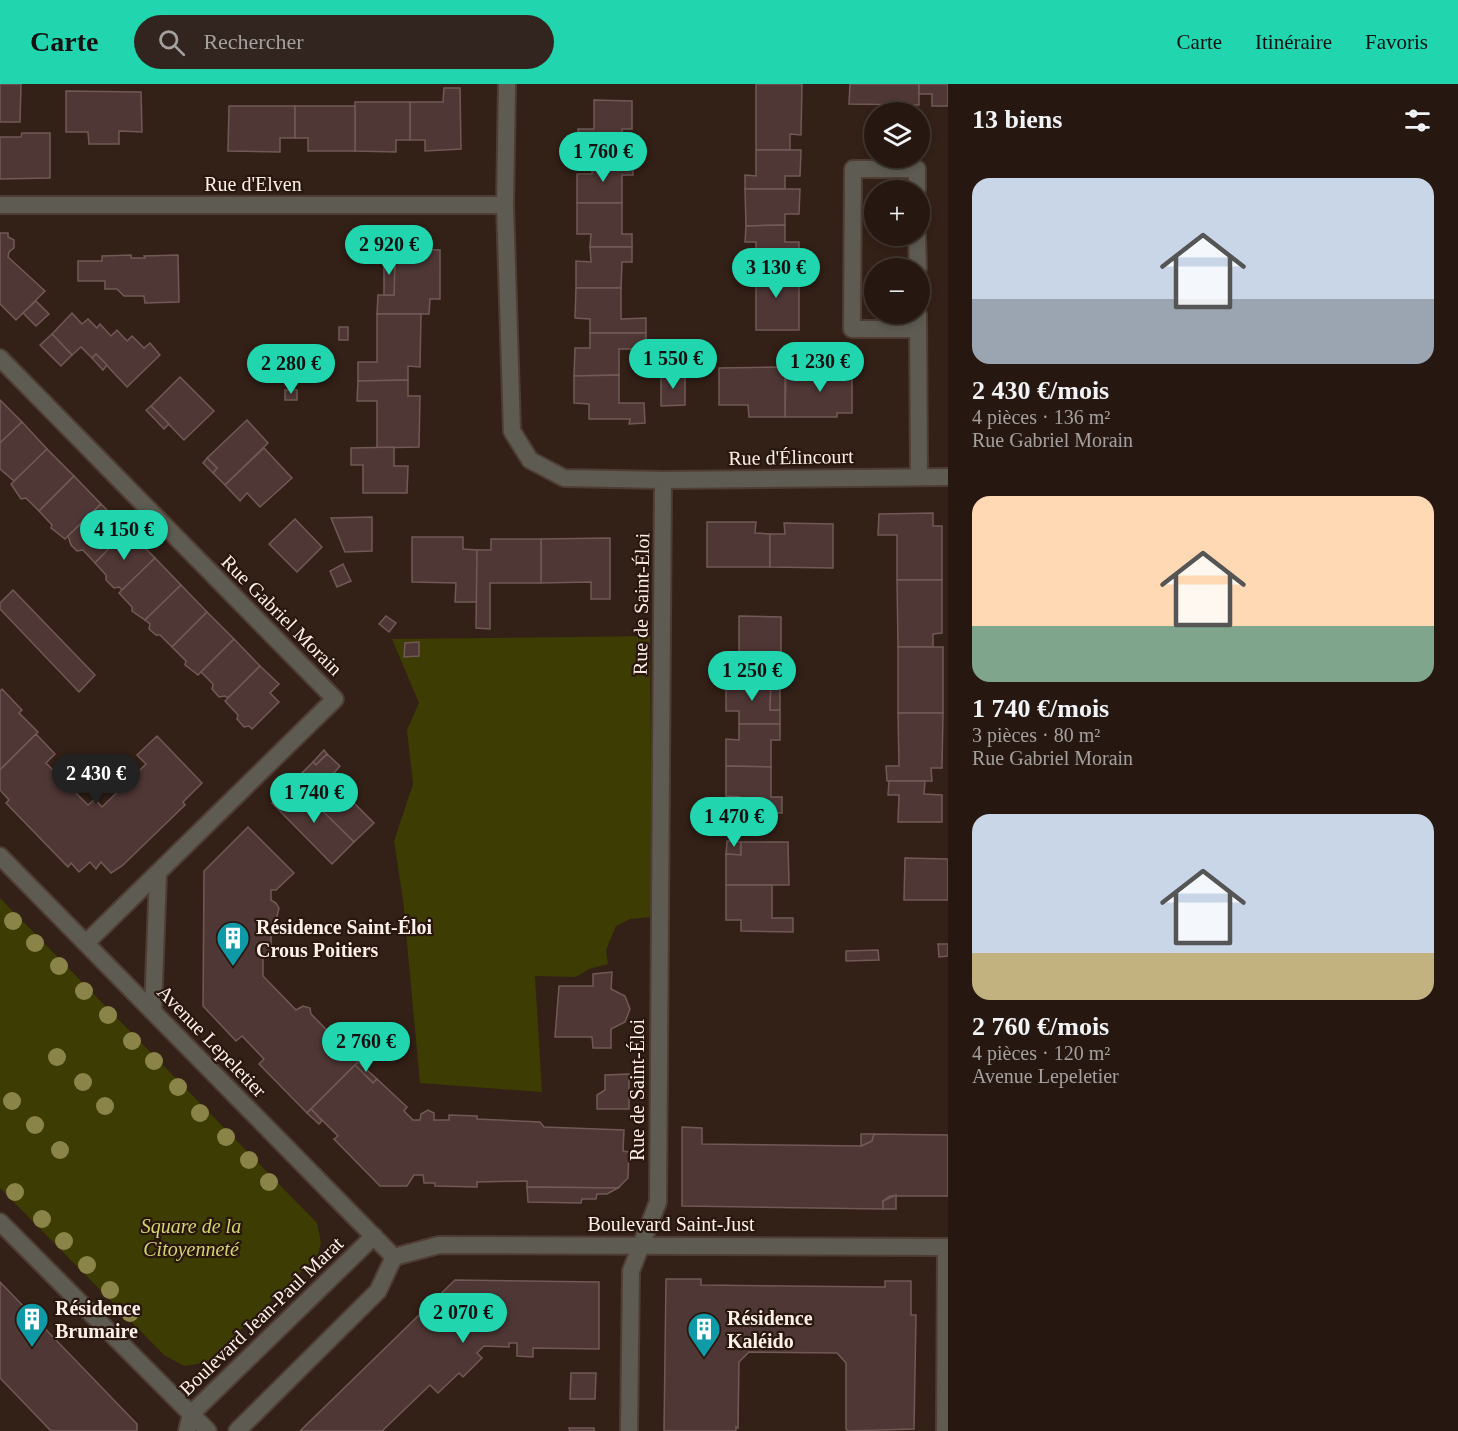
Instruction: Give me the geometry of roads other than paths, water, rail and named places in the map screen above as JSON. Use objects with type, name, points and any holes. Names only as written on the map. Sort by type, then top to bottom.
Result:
[{"type":"street","points":[[507,84],[505,205],[512,431],[530,460],[564,477],[663,480]]},
{"type":"street","points":[[893,324],[852,329],[853,169],[917,169],[917,180]]},
{"type":"street","name":"Rue d'Elven","points":[[0,205],[505,205]]},
{"type":"street","points":[[918,324],[919,476]]},
{"type":"street","name":"Rue Gabriel Morain","points":[[0,358],[335,699],[86,943]]},
{"type":"street","name":"Rue d'Élincourt","points":[[663,480],[948,477]]},
{"type":"street","name":"Rue de Saint-Éloi","points":[[629,1431],[631,1271],[658,1202],[663,480]]},
{"type":"street","name":"Avenue Lepeletier","points":[[0,856],[394,1257]]},
{"type":"street","points":[[153,1011],[158,873]]},
{"type":"street","points":[[0,1222],[208,1431]]},
{"type":"street","name":"Boulevard Jean-Paul Marat","points":[[187,1431],[190,1414],[374,1236]]},
{"type":"street","name":"Boulevard Saint-Just","points":[[394,1257],[439,1245],[643,1244],[947,1247]]},
{"type":"street","points":[[945,1431],[947,1247]]},
{"type":"street","points":[[237,1431],[378,1291],[394,1257]]},
{"type":"place","name":"Résidence Saint-Éloi Crous Poitiers","points":[[233,967]]},
{"type":"place","name":"Résidence Brumaire","points":[[32,1348]]},
{"type":"place","name":"Résidence Kaléido","points":[[704,1358]]},
{"type":"park label","name":"Square de la Citoyenneté","points":[[191,1238]]}]
